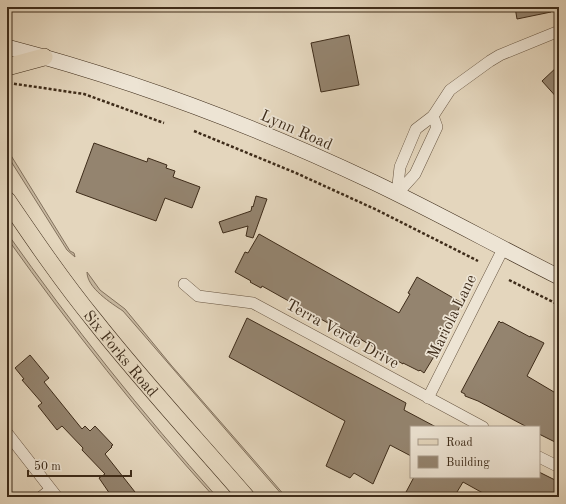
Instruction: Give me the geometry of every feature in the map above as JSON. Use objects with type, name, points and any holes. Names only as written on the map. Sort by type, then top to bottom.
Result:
[{"type":"main road","name":"Lynn Road","points":[[7,47],[137,85],[247,126],[397,194],[559,277]]},
{"type":"main road","points":[[7,68],[44,57]]},
{"type":"main road","name":"Six Forks Road","points":[[7,200],[53,266],[94,320],[246,497]]},
{"type":"street","points":[[397,194],[400,167],[416,129],[433,116],[450,90],[500,55],[559,31]]},
{"type":"street","points":[[397,194],[415,174],[437,127],[433,116]]},
{"type":"street","name":"Mariola Lane","points":[[428,398],[503,249]]},
{"type":"street","name":"Terra Verde Drive","points":[[184,284],[198,296],[253,303],[481,426]]},
{"type":"street","points":[[7,433],[54,493],[42,497]]},
{"type":"street","points":[[540,458],[559,467]]},
{"type":"path","points":[[7,82],[84,94],[164,123]]},
{"type":"path","points":[[194,131],[316,182],[377,210],[478,261]]},
{"type":"path","points":[[509,280],[559,305]]},
{"type":"shaded area","points":[[7,149],[70,251],[74,253],[75,257],[67,250],[7,155]]},
{"type":"shaded area","points":[[7,233],[108,368],[217,497],[214,497],[159,435],[81,338],[7,238]]},
{"type":"shaded area","points":[[87,272],[100,290],[125,309],[171,365],[286,497],[284,497],[123,311],[95,289],[88,278]]},
{"type":"building","points":[[515,7],[551,7],[551,12],[517,19]]},
{"type":"building","points":[[349,35],[359,85],[321,92],[311,43]]},
{"type":"building","points":[[559,65],[559,100],[542,81]]},
{"type":"building","points":[[94,143],[147,162],[148,158],[167,165],[166,168],[175,171],[173,177],[200,187],[192,208],[165,198],[156,221],[76,192]]},
{"type":"building","points":[[256,196],[267,199],[253,238],[246,236],[248,226],[223,233],[219,222],[251,211]]},
{"type":"building","points":[[259,234],[399,313],[410,294],[408,293],[417,277],[462,303],[448,328],[450,330],[424,373],[403,364],[336,325],[335,327],[262,286],[261,288],[250,282],[251,281],[235,272],[245,252],[248,253]]},
{"type":"building","points":[[247,318],[406,403],[404,410],[434,426],[410,426],[410,455],[390,445],[373,484],[354,473],[350,478],[326,466],[345,421],[229,357]]},
{"type":"building","points":[[499,321],[544,343],[527,376],[559,395],[559,444],[540,434],[540,426],[525,426],[478,401],[465,396],[465,394],[461,392]]},
{"type":"building","points":[[30,355],[49,378],[44,382],[82,429],[85,426],[90,431],[95,426],[113,445],[105,454],[135,492],[129,497],[112,497],[99,478],[105,474],[62,426],[57,430],[38,406],[42,403],[22,380],[24,379],[15,368]]},
{"type":"building","points":[[540,472],[559,482],[559,497],[490,497],[463,482],[454,497],[410,497],[405,494],[413,478],[540,478]]}]
